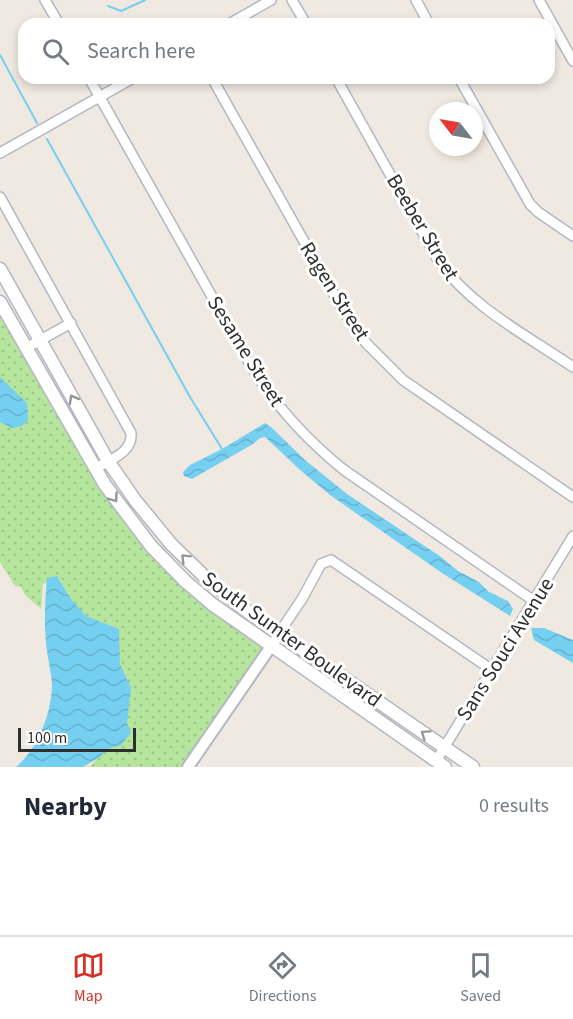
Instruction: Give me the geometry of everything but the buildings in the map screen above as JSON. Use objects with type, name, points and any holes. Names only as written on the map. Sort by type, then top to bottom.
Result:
[{"type":"main road","name":"South Sumter Boulevard","points":[[0,269],[108,461],[149,519],[190,563],[229,598],[473,767]]},
{"type":"main road","name":"South Sumter Boulevard","points":[[0,302],[95,469],[121,508],[170,565],[212,604],[440,764]]},
{"type":"street","points":[[45,0],[55,18]]},
{"type":"street","points":[[240,18],[272,0]]},
{"type":"street","points":[[292,0],[302,18]]},
{"type":"street","points":[[416,0],[426,18]]},
{"type":"street","points":[[539,0],[549,18]]},
{"type":"street","points":[[555,29],[573,61]]},
{"type":"street","name":"Sesame Street","points":[[92,84],[251,366],[291,421],[324,454],[344,470],[534,601]]},
{"type":"street","points":[[0,153],[123,84]]},
{"type":"street","name":"Ragen Street","points":[[215,84],[341,307],[366,343],[403,380],[573,497]]},
{"type":"street","name":"Beeber Street","points":[[339,84],[438,261],[448,274],[459,287],[480,304],[573,367]]},
{"type":"street","points":[[462,84],[530,204],[538,212],[572,234]]},
{"type":"street","points":[[0,197],[131,433],[132,440],[128,447],[95,469]]},
{"type":"street","points":[[26,348],[70,323]]},
{"type":"street","name":"Sans Souci Avenue","points":[[440,764],[444,747],[573,536]]},
{"type":"street","points":[[188,767],[271,646],[324,562],[331,560],[492,670]]},
{"type":"green space","points":[[0,310],[117,510],[265,647],[182,767],[77,767],[91,766],[105,748],[121,668],[116,636],[95,625],[51,581],[43,584],[41,609],[25,595],[21,587],[15,586],[0,562],[0,422],[12,428],[5,384],[0,377]]},
{"type":"water","points":[[0,377],[27,403],[28,420],[22,426],[12,428],[0,422]]},
{"type":"water","points":[[265,423],[347,494],[441,557],[458,571],[479,582],[489,592],[508,601],[513,609],[510,616],[442,573],[330,495],[265,437],[192,479],[184,476],[183,472],[190,465]]},
{"type":"water","points":[[57,576],[70,598],[86,616],[119,629],[120,664],[131,688],[127,723],[131,733],[121,745],[110,748],[83,767],[16,767],[37,740],[49,706],[52,684],[45,635],[46,594],[47,578]]},
{"type":"water","points":[[531,628],[544,628],[573,640],[573,663],[534,640]]},
{"type":"waterway","points":[[108,6],[121,11],[145,0]]},
{"type":"waterway","points":[[0,55],[37,123]]},
{"type":"waterway","points":[[47,139],[190,397],[222,449]]}]
